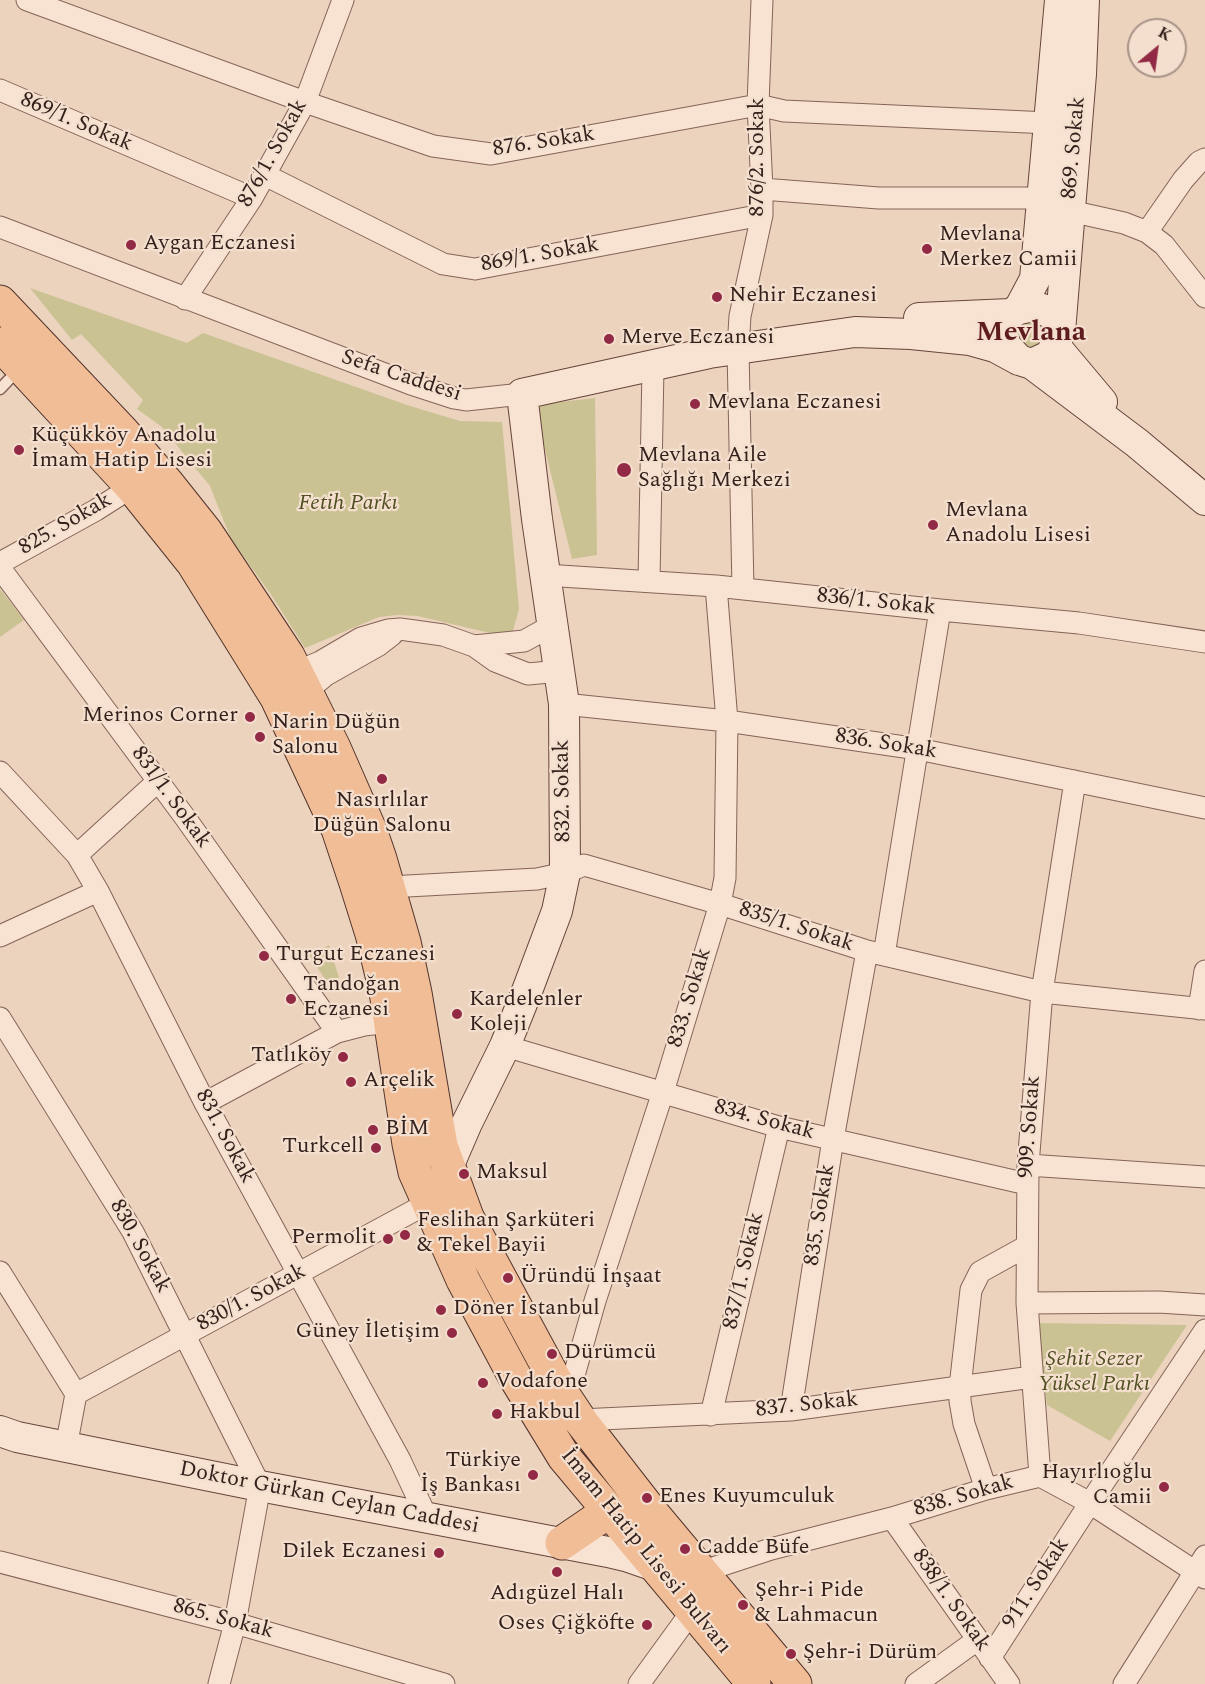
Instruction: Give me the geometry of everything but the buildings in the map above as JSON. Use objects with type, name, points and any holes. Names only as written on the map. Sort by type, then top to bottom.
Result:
[{"type":"main road","name":"İmam Hatip Lisesi Bulvarı","points":[[0,302],[122,431],[206,532],[254,602],[297,693],[372,934],[386,992],[415,1172],[463,1280],[515,1377],[564,1457],[754,1684]]},
{"type":"main road","name":"İmam Hatip Lisesi Bulvarı","points":[[7,367],[132,487],[193,563],[230,620],[297,693],[334,748],[370,830],[389,887],[411,972],[435,1115],[448,1167],[467,1217],[562,1393],[580,1420],[653,1514],[795,1684]]},
{"type":"main road","points":[[562,1543],[609,1511]]},
{"type":"street","name":"876. Sokak","points":[[27,0],[305,102],[433,146],[491,154],[758,105],[784,111],[1048,123]]},
{"type":"street","name":"876/1. Sokak","points":[[185,298],[252,198],[305,102],[343,0]]},
{"type":"street","name":"876/2. Sokak","points":[[738,349],[740,316],[762,215],[758,105],[762,0]]},
{"type":"street","name":"869. Sokak","points":[[1015,311],[1035,279],[1060,0]]},
{"type":"street","name":"869. Sokak","points":[[1057,339],[1081,74],[1084,0]]},
{"type":"street","name":"869/1. Sokak","points":[[0,90],[252,198]]},
{"type":"street","points":[[1147,232],[1183,180],[1199,162],[1205,159]]},
{"type":"street","name":"869/1. Sokak","points":[[265,175],[443,264],[475,268],[762,215]]},
{"type":"street","points":[[762,189],[879,198],[1043,198]]},
{"type":"street","points":[[1070,211],[1124,223],[1147,232],[1164,245],[1205,297]]},
{"type":"street","name":"Sefa Caddesi","points":[[0,227],[411,384],[466,400],[522,393],[738,349],[855,332],[911,334],[970,340],[995,347],[1025,362],[1137,443],[1205,500]]},
{"type":"street","name":"Sefa Caddesi","points":[[855,332],[899,319],[1015,311],[1033,306],[1042,309],[1054,315],[1057,339],[1084,383],[1137,443]]},
{"type":"street","points":[[1015,311],[1006,321],[1003,333],[1005,345],[1025,362],[1051,355],[1057,339]]},
{"type":"street","points":[[738,349],[742,589]]},
{"type":"street","points":[[649,581],[653,367]]},
{"type":"street","name":"832. Sokak","points":[[448,1167],[505,1046],[557,910],[565,873],[564,704],[522,393]]},
{"type":"street","name":"825. Sokak","points":[[0,563],[96,510],[132,487]]},
{"type":"street","name":"831/1. Sokak","points":[[0,568],[158,781],[337,1032]]},
{"type":"street","name":"836/1. Sokak","points":[[545,575],[716,586],[1079,623],[1205,642]]},
{"type":"street","name":"833. Sokak","points":[[562,1393],[573,1379],[615,1238],[663,1092],[720,904],[725,878],[727,721],[716,586]]},
{"type":"street","name":"835. Sokak","points":[[791,1410],[833,1139],[876,953],[918,749],[940,610]]},
{"type":"street","points":[[474,646],[524,641],[553,625]]},
{"type":"street","points":[[297,693],[379,645],[400,629],[443,635],[474,646],[495,661],[528,674],[560,671]]},
{"type":"street","name":"836. Sokak","points":[[564,704],[727,721],[918,749],[1205,808]]},
{"type":"street","name":"831. Sokak","points":[[0,772],[77,855],[98,891],[206,1103],[400,1460],[428,1518]]},
{"type":"street","points":[[77,855],[158,781]]},
{"type":"street","name":"909. Sokak","points":[[1040,1476],[1027,1303],[1027,1174],[1042,992],[1075,781]]},
{"type":"street","name":"835/1. Sokak","points":[[389,887],[537,879],[565,873],[584,865],[720,904],[876,953],[1042,992],[1202,1009]]},
{"type":"street","points":[[0,936],[98,891]]},
{"type":"street","points":[[1202,1009],[1205,971]]},
{"type":"street","points":[[206,1103],[337,1032],[364,1025],[391,1022]]},
{"type":"street","name":"830. Sokak","points":[[3,1031],[133,1232],[260,1486]]},
{"type":"street","name":"834. Sokak","points":[[505,1046],[779,1127],[833,1139],[1027,1174],[1205,1177]]},
{"type":"street","name":"837/1. Sokak","points":[[711,1415],[779,1127]]},
{"type":"street","name":"830/1. Sokak","points":[[76,1394],[428,1203]]},
{"type":"street","points":[[986,1489],[964,1424],[960,1387],[970,1290],[980,1272],[1027,1246]]},
{"type":"street","points":[[0,1272],[76,1394],[66,1447]]},
{"type":"street","points":[[1027,1303],[1159,1302],[1205,1305]]},
{"type":"street","name":"911. Sokak","points":[[990,1658],[1205,1330]]},
{"type":"street","name":"837. Sokak","points":[[580,1420],[791,1410],[1032,1377]]},
{"type":"street","name":"Doktor Gürkan Ceylan Caddesi","points":[[0,1431],[17,1437],[260,1486],[562,1543],[629,1557],[658,1567]]},
{"type":"street","name":"838. Sokak","points":[[701,1572],[771,1549],[1040,1476],[1202,1569]]},
{"type":"street","points":[[219,1684],[236,1623],[260,1486]]},
{"type":"street","name":"838/1. Sokak","points":[[892,1518],[1009,1684]]},
{"type":"street","name":"865. Sokak","points":[[0,1562],[236,1623],[444,1684]]},
{"type":"street","points":[[1124,1684],[1202,1569]]},
{"type":"street","points":[[639,1684],[692,1611]]},
{"type":"street","name":"911. Sokak","points":[[916,1684],[977,1640]]},
{"type":"green space","name":"Fetih Parkı","points":[[30,288],[187,343],[203,333],[410,406],[460,421],[502,422],[519,609],[511,638],[418,616],[397,615],[379,617],[305,648],[272,596],[231,539],[210,486],[162,427],[137,409],[143,400],[81,334],[72,340]]},
{"type":"green space","points":[[1028,317],[1049,329],[1037,351],[1018,345],[1017,325]]},
{"type":"green space","points":[[595,398],[597,555],[572,559],[534,405]]},
{"type":"green space","points":[[0,589],[24,620],[0,637]]},
{"type":"green space","points":[[329,945],[339,978],[327,982],[309,955]]},
{"type":"green space","name":"Şehit Sezer Yüksel Parkı","points":[[1036,1323],[1187,1325],[1110,1441],[1047,1405]]},
{"type":"place","name":"Aygan Eczanesi","points":[[131,245]]},
{"type":"place","name":"Mevlana Merkez Camii","points":[[927,249]]},
{"type":"place","name":"Nehir Eczanesi","points":[[717,297]]},
{"type":"place","name":"Merve Eczanesi","points":[[609,339]]},
{"type":"place","name":"Mevlana Eczanesi","points":[[695,404]]},
{"type":"place","name":"Küçükköy Anadolu İmam Hatip Lisesi","points":[[19,450]]},
{"type":"place","name":"Mevlana Aile Sağlığı Merkezi","points":[[624,470]]},
{"type":"place","name":"Mevlana Anadolu Lisesi","points":[[933,525]]},
{"type":"place","name":"Merinos Corner","points":[[250,717]]},
{"type":"place","name":"Narin Düğün Salonu","points":[[260,737]]},
{"type":"place","name":"Nasırlılar Düğün Salonu","points":[[382,779]]},
{"type":"place","name":"Turgut Eczanesi","points":[[264,956]]},
{"type":"place","name":"Tandoğan Eczanesi","points":[[291,999]]},
{"type":"place","name":"Kardelenler Koleji","points":[[457,1014]]},
{"type":"place","name":"Tatlıköy","points":[[343,1057]]},
{"type":"place","name":"Arçelik","points":[[351,1082]]},
{"type":"place","name":"BİM","points":[[373,1130]]},
{"type":"place","name":"Turkcell","points":[[376,1148]]},
{"type":"place","name":"Maksul","points":[[464,1174]]},
{"type":"place","name":"Feslihan Şarküteri & Tekel Bayii","points":[[405,1235]]},
{"type":"place","name":"Permolit","points":[[388,1239]]},
{"type":"place","name":"Üründü İnşaat","points":[[508,1278]]},
{"type":"place","name":"Döner İstanbul","points":[[441,1310]]},
{"type":"place","name":"Güney İletişim","points":[[452,1333]]},
{"type":"place","name":"Dürümcü","points":[[552,1354]]},
{"type":"place","name":"Vodafone","points":[[483,1383]]},
{"type":"place","name":"Hakbul","points":[[497,1414]]},
{"type":"place","name":"Türkiye İş Bankası","points":[[533,1475]]},
{"type":"place","name":"Hayırlıoğlu Camii","points":[[1164,1487]]},
{"type":"place","name":"Enes Kuyumculuk","points":[[647,1498]]},
{"type":"place","name":"Cadde Büfe","points":[[685,1549]]},
{"type":"place","name":"Dilek Eczanesi","points":[[439,1553]]},
{"type":"place","name":"Adıgüzel Halı","points":[[557,1572]]},
{"type":"place","name":"Şehr-i Pide & Lahmacun","points":[[743,1605]]},
{"type":"place","name":"Oses Çiğköfte","points":[[647,1625]]},
{"type":"place","name":"Şehr-i Dürüm","points":[[791,1654]]},
{"type":"district","name":"Mevlana","points":[[1031,335]]}]
